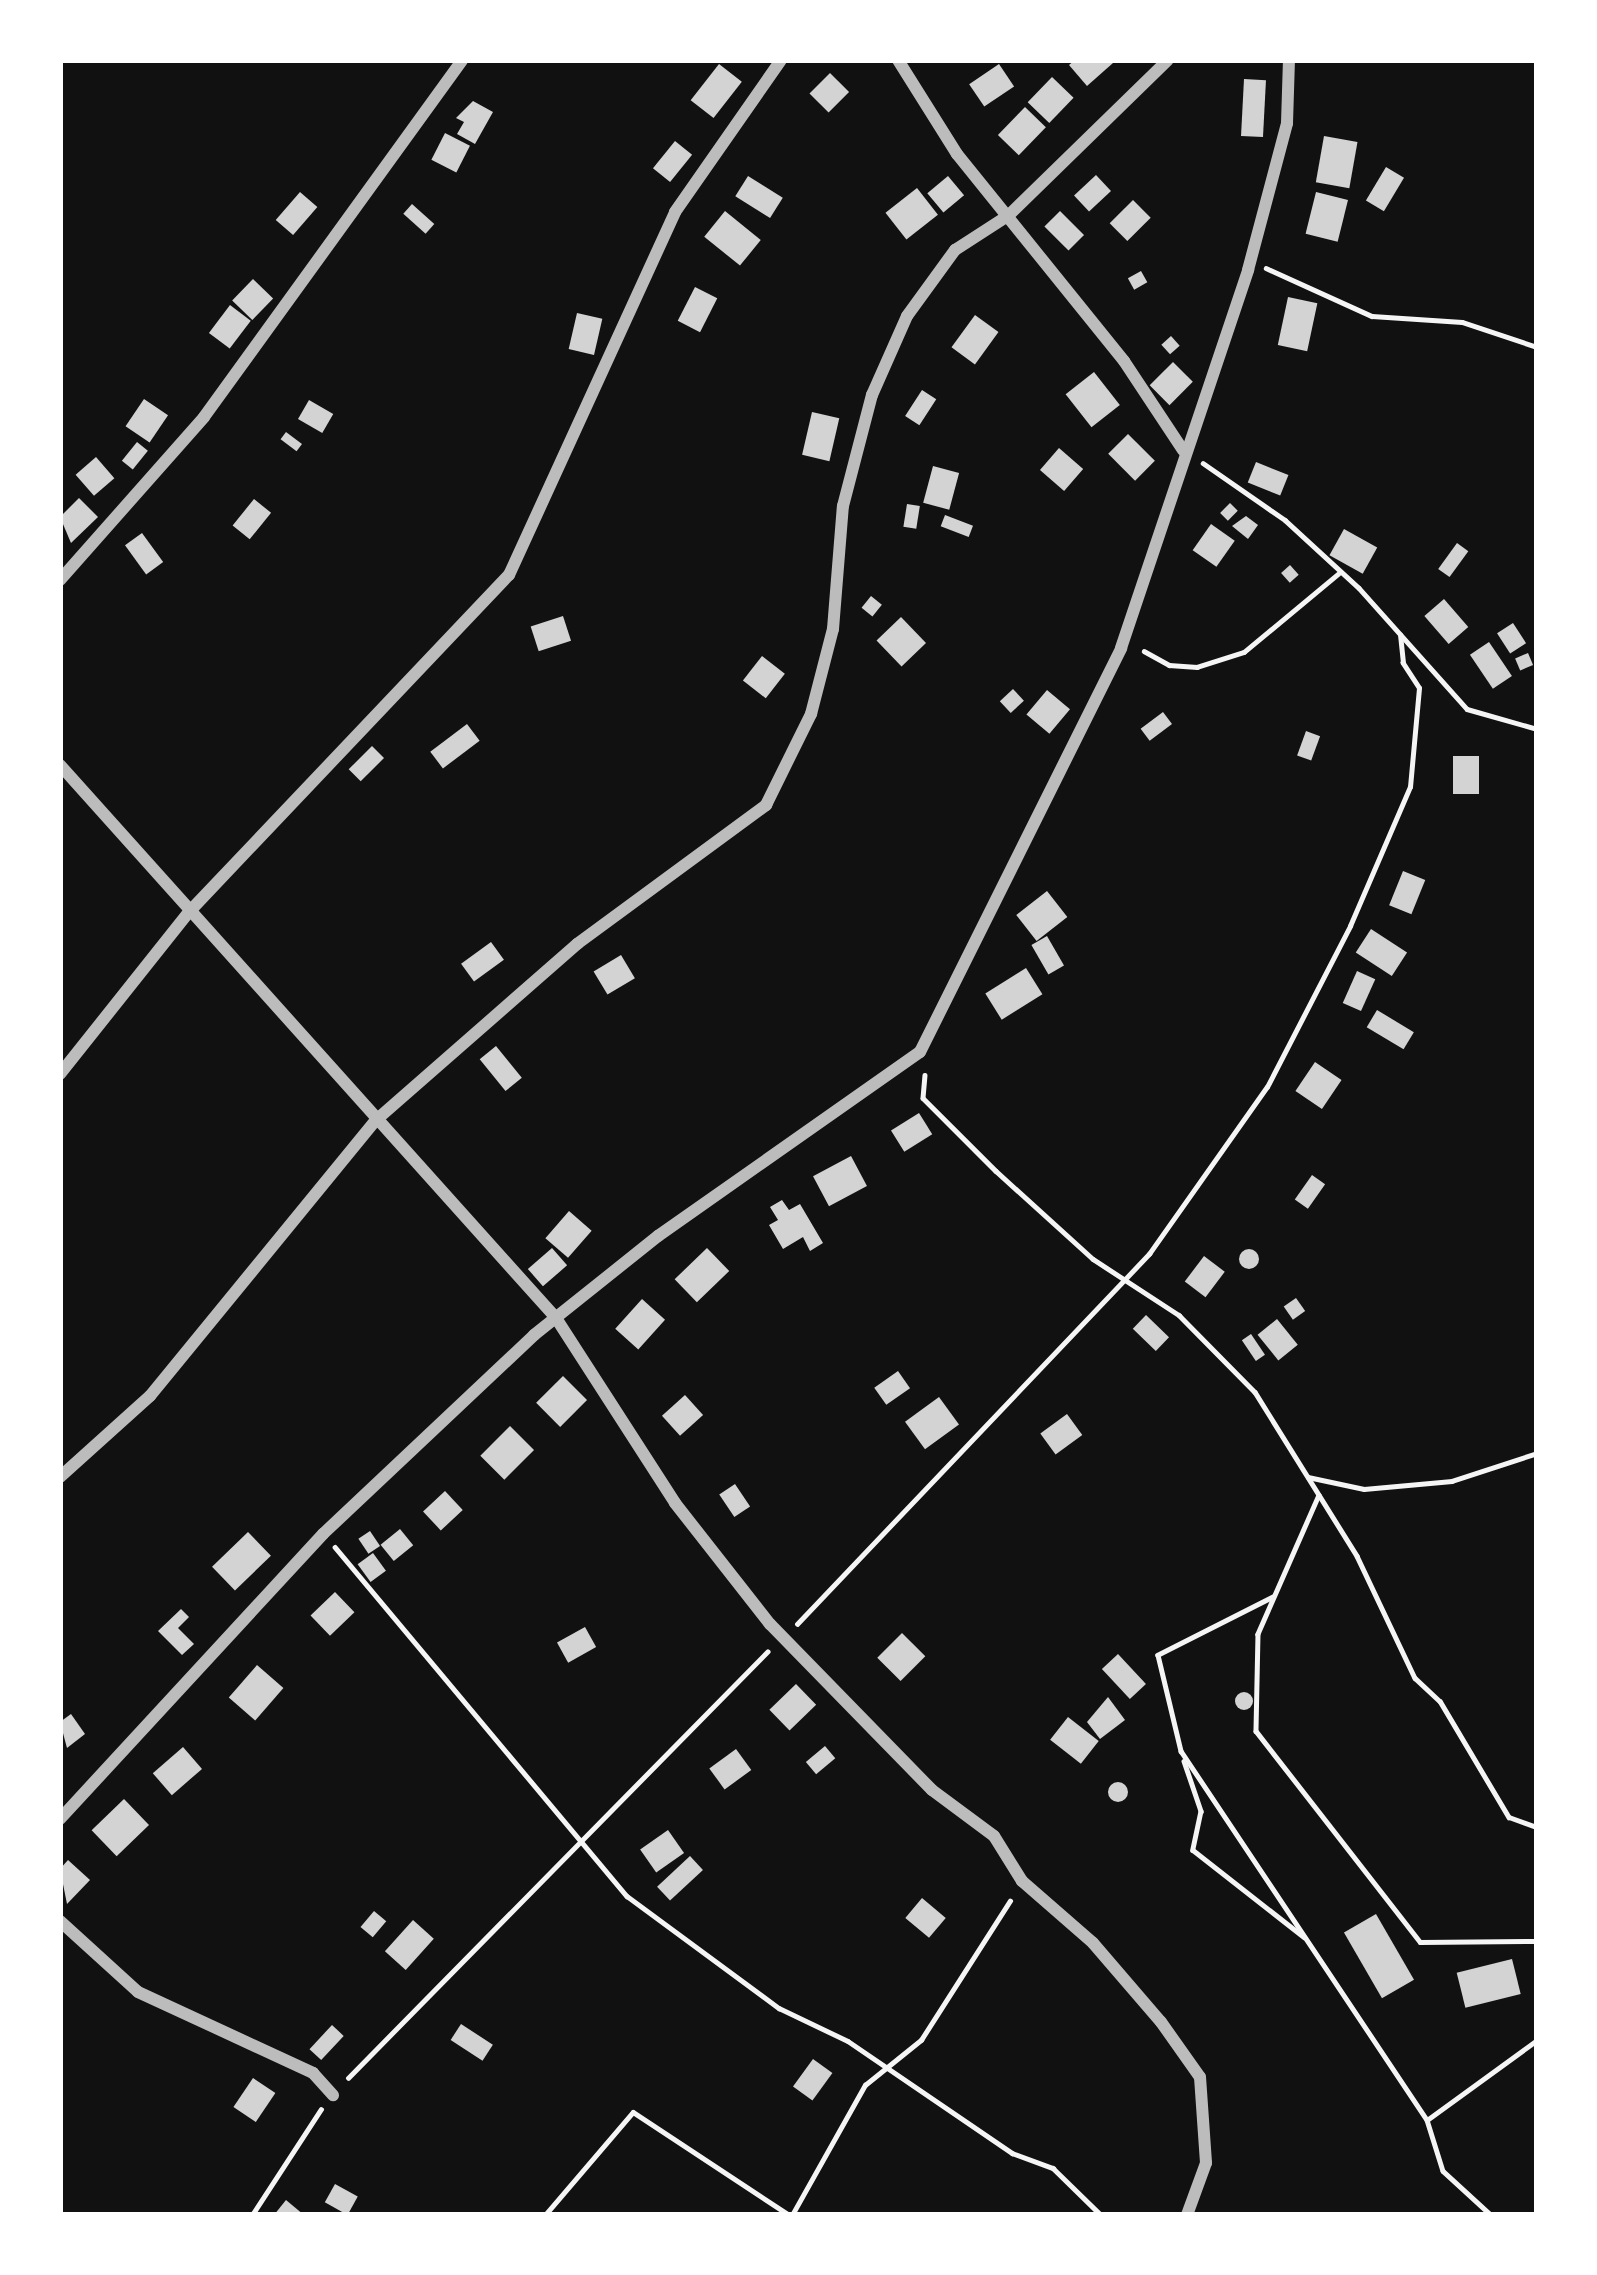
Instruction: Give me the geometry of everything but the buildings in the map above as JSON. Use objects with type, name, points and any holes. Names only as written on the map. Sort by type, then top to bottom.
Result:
[{"type":"street","points":[[60,580],[204,417],[462,60]]},
{"type":"street","points":[[60,1074],[189,912],[509,575],[552,494],[675,212],[781,60]]},
{"type":"street","points":[[898,60],[957,154],[1009,215],[1184,450]]},
{"type":"street","points":[[60,1477],[165,1378],[375,1121],[577,944],[766,805],[811,714],[833,629],[843,506],[872,395],[907,316],[956,250],[1009,215],[1168,60]]},
{"type":"street","points":[[60,1819],[323,1534],[556,1318],[920,1052],[1121,648],[1250,261],[1287,123],[1289,60]]},
{"type":"street","points":[[60,765],[556,1318],[675,1504],[783,1637],[932,1790],[994,1836],[1022,1881],[1093,1943],[1200,2077],[1206,2163],[1187,2215]]},
{"type":"street","points":[[60,1921],[139,1992],[313,2073],[333,2095]]},
{"type":"path","points":[[1250,261],[1372,316],[1462,322],[1537,347]]},
{"type":"path","points":[[1184,450],[1286,520],[1467,709],[1537,729]]},
{"type":"path","points":[[1121,648],[1197,667],[1244,652],[1338,574]]},
{"type":"path","points":[[252,2215],[333,2095],[783,1637],[1123,1281],[1267,1087],[1350,926],[1410,787],[1421,724],[1419,688],[1403,663],[1400,635]]},
{"type":"path","points":[[920,1052],[922,1098],[1123,1281],[1179,1315],[1231,1364],[1319,1495],[1415,1678],[1441,1701],[1509,1816],[1537,1827]]},
{"type":"path","points":[[1308,1477],[1364,1489],[1452,1481],[1537,1453]]},
{"type":"path","points":[[1319,1495],[1258,1634],[1256,1731],[1420,1942],[1537,1941]]},
{"type":"path","points":[[323,1534],[505,1742],[578,1847],[627,1896],[779,2008],[889,2066],[1012,2153],[1053,2168],[1101,2215]]},
{"type":"path","points":[[1274,1597],[1158,1655],[1201,1810],[1192,1850],[1309,1941]]},
{"type":"path","points":[[1181,1750],[1427,2120],[1443,2171],[1491,2215]]},
{"type":"path","points":[[545,2215],[633,2112],[790,2215],[866,2085],[921,2040],[1022,1881]]},
{"type":"path","points":[[1427,2120],[1537,2040]]}]
